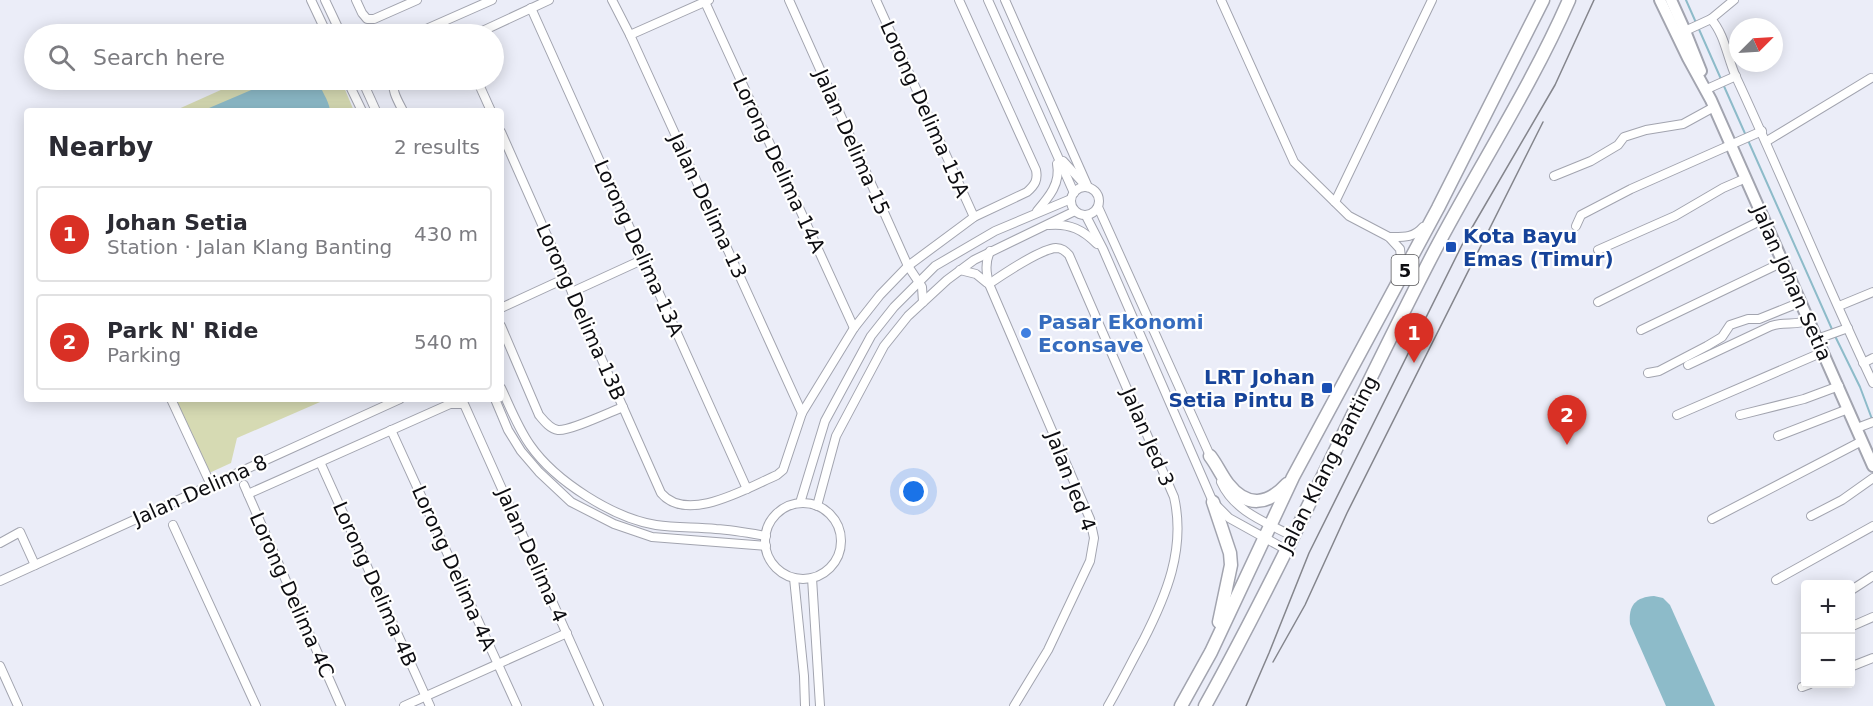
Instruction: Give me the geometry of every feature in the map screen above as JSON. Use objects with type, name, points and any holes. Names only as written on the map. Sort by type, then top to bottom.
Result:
[{"type":"highway","name":"Jalan Klang Banting","points":[[1181,706],[1211,652],[1293,477],[1438,208],[1543,0]]},
{"type":"highway","name":"Jalan Klang Banting","points":[[1205,706],[1244,634],[1434,252],[1545,51],[1569,0]]},
{"type":"highway","points":[[1210,456],[1228,484],[1249,500],[1270,499],[1293,477]]},
{"type":"highway","points":[[1211,652],[1223,609],[1231,566],[1230,553],[1213,502]]},
{"type":"main road","points":[[1660,0],[1688,58],[1712,95]]},
{"type":"main road","points":[[1671,0],[1689,30],[1712,95]]},
{"type":"main road","name":"Jalan Johan Setia","points":[[1712,95],[1730,145],[1764,219],[1780,263],[1809,320],[1821,338],[1823,352],[1848,409],[1865,425],[1862,441],[1873,466]]},
{"type":"street","points":[[311,0],[322,24]]},
{"type":"street","points":[[325,0],[336,24]]},
{"type":"street","points":[[356,0],[367,19],[374,19],[417,0]]},
{"type":"street","points":[[438,24],[492,0]]},
{"type":"street","points":[[497,24],[549,0]]},
{"type":"street","name":"Jalan Delima 13","points":[[612,0],[802,413]]},
{"type":"street","name":"Jalan Delima 15","points":[[789,0],[908,267],[918,281]]},
{"type":"street","name":"Lorong Delima 15A","points":[[876,0],[974,217]]},
{"type":"street","points":[[747,489],[783,470],[802,413],[854,328],[880,295],[908,267],[974,217],[1027,192],[1036,181],[1036,170],[960,0]]},
{"type":"street","points":[[988,0],[1055,150],[1073,196],[1075,211]]},
{"type":"street","points":[[1005,0],[1087,187]]},
{"type":"street","points":[[1221,0],[1294,162],[1349,216],[1389,237],[1400,249],[1402,267],[1396,287]]},
{"type":"street","points":[[1335,202],[1432,0]]},
{"type":"street","points":[[1689,30],[1711,19],[1734,0]]},
{"type":"street","points":[[630,35],[707,1]]},
{"type":"street","name":"Lorong Delima 14A","points":[[707,1],[854,328]]},
{"type":"street","name":"Lorong Delima 13A","points":[[531,8],[747,489]]},
{"type":"street","points":[[1711,19],[1722,36],[1759,132],[1767,141],[1839,306],[1845,329],[1873,382]]},
{"type":"street","points":[[1554,176],[1591,161],[1618,145],[1624,137],[1647,130],[1683,124],[1725,80],[1736,76]]},
{"type":"street","points":[[1767,141],[1871,78]]},
{"type":"street","points":[[352,90],[361,108]]},
{"type":"street","points":[[367,90],[375,108]]},
{"type":"street","points":[[394,90],[402,108]]},
{"type":"street","points":[[482,90],[491,108]]},
{"type":"street","points":[[1576,226],[1581,215],[1642,184],[1759,132]]},
{"type":"street","name":"Lorong Delima 13B","points":[[504,139],[661,493],[673,503],[691,506],[712,502],[747,489]]},
{"type":"street","points":[[1055,150],[1087,187],[1098,195],[1098,207],[1226,492],[1233,502],[1247,512],[1292,536]]},
{"type":"street","points":[[1034,214],[1053,192],[1057,180],[1059,171],[1055,150]]},
{"type":"street","points":[[1598,250],[1676,216],[1723,188],[1746,178]]},
{"type":"street","points":[[800,503],[825,421],[871,336],[918,281],[935,266],[995,231],[1073,196],[1078,189],[1087,187]]},
{"type":"street","points":[[1086,216],[1092,214],[1098,207]]},
{"type":"street","points":[[1389,237],[1417,234],[1438,208]]},
{"type":"street","points":[[817,506],[837,436],[884,346],[908,316],[960,270],[990,251],[1075,211],[1086,216],[1103,249],[1213,502],[1229,518],[1285,549]]},
{"type":"street","points":[[1598,302],[1764,219]]},
{"type":"street","points":[[1043,226],[1061,224],[1072,226],[1103,249]]},
{"type":"street","name":"Jalan Jed 3","points":[[988,284],[1011,269],[1050,250],[1057,248],[1069,255],[1174,497],[1177,509],[1178,539],[1172,576],[1160,607],[1108,706]]},
{"type":"street","name":"Jalan Jed 4","points":[[990,251],[986,268],[988,284],[1090,519],[1094,538],[1090,561],[1073,598],[1048,650],[1014,706]]},
{"type":"street","points":[[572,292],[644,259]]},
{"type":"street","points":[[1641,330],[1780,263]]},
{"type":"street","points":[[960,270],[976,274],[988,284]]},
{"type":"street","points":[[504,307],[566,278]]},
{"type":"street","points":[[918,281],[929,286],[940,287]]},
{"type":"street","points":[[918,281],[923,291],[923,302]]},
{"type":"street","points":[[1839,306],[1873,292]]},
{"type":"street","points":[[1648,373],[1659,370],[1707,346],[1722,337],[1731,324],[1748,319],[1759,320],[1801,302]]},
{"type":"street","points":[[1688,365],[1780,322],[1801,324],[1809,320]]},
{"type":"street","points":[[1821,338],[1845,329]]},
{"type":"street","points":[[504,333],[539,415],[546,424],[558,430],[569,428],[623,407]]},
{"type":"street","points":[[1677,415],[1823,352]]},
{"type":"street","points":[[1863,363],[1873,358]]},
{"type":"street","points":[[1740,415],[1803,399],[1839,386]]},
{"type":"street","points":[[504,394],[530,445],[544,463],[578,491],[619,513],[655,525],[716,529],[766,536]]},
{"type":"street","points":[[172,402],[211,485]]},
{"type":"street","name":"Jalan Delima 8","points":[[0,581],[393,402]]},
{"type":"street","points":[[496,402],[508,430],[521,451],[539,472],[571,502],[614,524],[652,537],[766,546]]},
{"type":"street","name":"Jalan Delima 4","points":[[391,430],[450,404],[464,404],[599,706]]},
{"type":"street","points":[[1778,436],[1848,409]]},
{"type":"street","points":[[248,494],[391,430]]},
{"type":"street","name":"Lorong Delima 4A","points":[[391,430],[517,706]]},
{"type":"street","points":[[1712,519],[1862,441]]},
{"type":"street","name":"Lorong Delima 4B","points":[[320,462],[430,706]]},
{"type":"street","points":[[1811,516],[1842,500],[1873,478]]},
{"type":"street","name":"Lorong Delima 4C","points":[[244,484],[341,706]]},
{"type":"street","points":[[800,503],[817,506],[827,511],[839,528],[841,539],[840,551],[836,560],[830,568],[812,578],[794,578],[784,574],[769,557],[766,546],[770,524],[777,514],[800,503]]},
{"type":"street","points":[[174,525],[256,706]]},
{"type":"street","points":[[1776,580],[1873,526]]},
{"type":"street","points":[[0,543],[20,532],[35,565]]},
{"type":"street","points":[[1855,588],[1873,576]]},
{"type":"street","points":[[794,578],[805,706]]},
{"type":"street","points":[[812,578],[820,706]]},
{"type":"street","points":[[1855,625],[1873,617]]},
{"type":"street","points":[[404,706],[567,633]]},
{"type":"street","points":[[1855,665],[1873,658]]},
{"type":"street","points":[[0,666],[18,706]]},
{"type":"green space","points":[[221,90],[345,90],[353,108],[181,108]]},
{"type":"green space","points":[[175,402],[320,402],[237,438],[231,463],[207,474]]},
{"type":"water","points":[[251,90],[322,90],[329,108],[209,108]]},
{"type":"water","points":[[1654,596],[1663,598],[1670,605],[1715,706],[1666,706],[1630,624],[1630,612],[1634,603],[1642,598]]},
{"type":"waterway","points":[[1686,0],[1721,79]]},
{"type":"waterway","points":[[1723,84],[1860,387],[1872,419]]},
{"type":"tram line","points":[[1246,706],[1309,553],[1463,243],[1555,85],[1594,0]]},
{"type":"tram line","points":[[1273,662],[1305,605],[1347,513],[1543,122]]},
{"type":"place","name":"Kota Bayu Emas (Timur)","points":[[1451,247]]},
{"type":"place","name":"Pasar Ekonomi Econsave","points":[[1026,333]]},
{"type":"place","name":"Johan Setia","points":[[1414,363]]},
{"type":"place","name":"LRT Johan Setia Pintu B","points":[[1327,388]]},
{"type":"place","name":"Park N' Ride","points":[[1567,445]]}]
